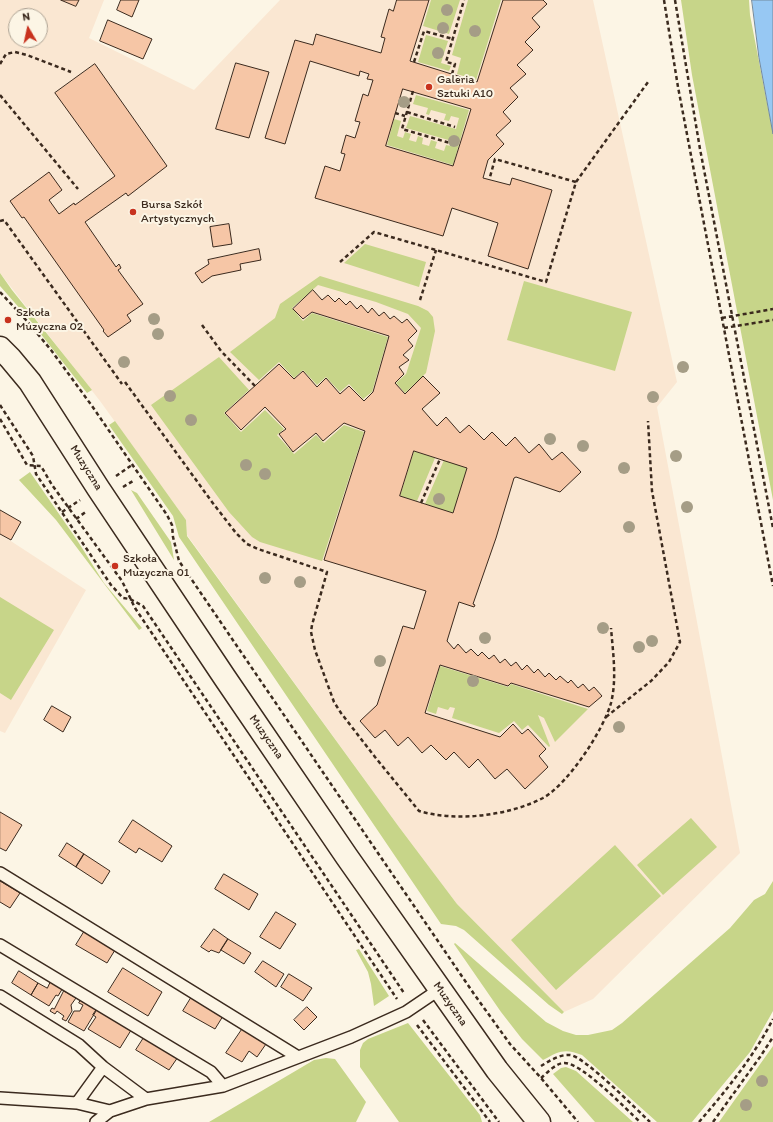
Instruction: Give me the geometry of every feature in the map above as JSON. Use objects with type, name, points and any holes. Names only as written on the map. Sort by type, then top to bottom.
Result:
[{"type":"street","name":"Muzyczna","points":[[0,348],[30,382],[98,488],[225,678],[440,989],[497,1070],[539,1122]]},
{"type":"lane","points":[[0,873],[298,1057]]},
{"type":"lane","points":[[0,945],[211,1072],[223,1086]]},
{"type":"lane","points":[[96,1122],[110,1111],[146,1100],[223,1086],[351,1037],[410,1009],[440,989]]},
{"type":"lane","points":[[0,996],[79,1045],[103,1067],[146,1100]]},
{"type":"lane","points":[[77,1103],[103,1067]]},
{"type":"lane","points":[[0,1098],[77,1103],[110,1111]]},
{"type":"path","points":[[452,74],[455,64],[446,62],[464,0]]},
{"type":"path","points":[[664,0],[678,87],[773,586]]},
{"type":"path","points":[[675,0],[700,149],[773,528]]},
{"type":"path","points":[[414,62],[424,31],[453,39]]},
{"type":"path","points":[[0,64],[6,54],[15,52],[27,55],[71,72]]},
{"type":"path","points":[[340,262],[374,232],[546,282],[576,182],[648,82]]},
{"type":"path","points":[[412,91],[402,129],[450,143]]},
{"type":"path","points":[[0,95],[78,189]]},
{"type":"path","points":[[406,112],[455,127]]},
{"type":"path","points":[[395,113],[405,116]]},
{"type":"path","points":[[490,177],[495,159],[576,182]]},
{"type":"path","points":[[0,220],[4,220],[122,384]]},
{"type":"path","points":[[420,300],[436,250]]},
{"type":"path","points":[[0,292],[51,350],[168,515],[172,525],[173,537],[180,561],[474,994],[510,1044],[578,1122]]},
{"type":"path","points":[[722,318],[773,309]]},
{"type":"path","points":[[724,328],[773,320]]},
{"type":"path","points":[[202,325],[221,351],[255,386]]},
{"type":"path","points":[[125,382],[212,502],[236,533],[247,544],[327,572],[311,632],[315,650],[328,688],[341,713],[419,811],[455,816],[486,815],[509,810],[543,798],[553,790],[582,757],[606,717],[613,691],[614,663],[611,628]]},
{"type":"path","points":[[0,405],[33,456],[36,474],[111,585],[123,598],[130,599],[143,606],[410,1009],[499,1122]]},
{"type":"path","points":[[0,419],[27,465],[41,466],[52,485],[122,581],[130,599],[178,673],[489,1122]]},
{"type":"path","points":[[606,717],[652,681],[669,662],[680,642],[652,491],[648,421]]},
{"type":"path","points":[[421,503],[440,459]]},
{"type":"path","points":[[699,1122],[748,1060],[773,1019]]},
{"type":"path","points":[[712,1122],[773,1037]]},
{"type":"path","points":[[541,1066],[560,1056],[569,1055],[577,1057],[650,1122]]},
{"type":"path","points":[[541,1078],[557,1065],[563,1063],[576,1066],[607,1091],[640,1122]]},
{"type":"shaded area","points":[[0,0],[104,0],[89,38],[194,90],[280,0],[593,0],[677,382],[657,407],[740,853],[593,999],[564,1012],[457,904],[399,827],[187,535],[186,520],[100,401],[0,273]]},
{"type":"shaded area","points":[[0,534],[86,590],[5,733],[0,731]]},
{"type":"green space","points":[[431,0],[460,0],[449,34],[423,26]]},
{"type":"green space","points":[[468,0],[501,0],[476,80],[457,74],[461,58],[452,55]]},
{"type":"green space","points":[[681,0],[749,0],[750,15],[773,134],[773,500],[692,75]]},
{"type":"green space","points":[[426,35],[448,41],[441,63],[451,66],[449,71],[418,62]]},
{"type":"green space","points":[[416,95],[469,110],[453,165],[387,145],[394,119],[401,121],[397,136],[403,138],[405,132],[411,134],[409,140],[416,142],[418,136],[423,138],[422,144],[429,146],[431,140],[437,142],[435,148],[444,151],[446,145],[451,146],[452,141],[406,128],[410,116],[456,129],[459,118],[451,116],[449,121],[444,120],[446,114],[431,110],[429,115],[426,114],[428,108],[413,104]]},
{"type":"green space","points":[[365,244],[426,262],[419,287],[344,263]]},
{"type":"green space","points":[[0,273],[92,390],[87,393],[29,319],[0,286]]},
{"type":"green space","points":[[320,276],[418,306],[428,311],[433,317],[435,331],[426,373],[405,393],[396,383],[406,374],[421,328],[408,314],[376,302],[318,285],[292,308],[303,321],[312,313],[388,337],[372,392],[363,399],[349,384],[340,392],[326,377],[317,385],[303,370],[294,378],[279,362],[259,380],[230,352],[275,318],[280,304]]},
{"type":"green space","points":[[524,281],[632,312],[615,371],[507,340]]},
{"type":"green space","points":[[219,357],[249,390],[224,413],[241,432],[265,410],[284,429],[277,435],[294,454],[316,435],[324,443],[344,425],[364,432],[322,561],[260,542],[252,537],[229,512],[151,405]]},
{"type":"green space","points":[[115,421],[186,520],[187,536],[399,827],[457,904],[564,1012],[562,1014],[549,1005],[464,930],[456,926],[441,924],[179,537],[173,516],[109,425]]},
{"type":"green space","points":[[414,451],[435,458],[417,501],[400,496]]},
{"type":"green space","points":[[444,460],[467,468],[453,513],[425,504]]},
{"type":"green space","points":[[30,472],[77,540],[104,583],[142,628],[139,630],[56,520],[19,480]]},
{"type":"green space","points":[[131,490],[137,493],[171,542],[174,560]]},
{"type":"green space","points":[[0,597],[54,630],[11,700],[0,693]]},
{"type":"green space","points":[[440,666],[508,687],[511,684],[588,709],[555,742],[544,718],[538,715],[550,746],[549,747],[528,725],[522,730],[514,721],[499,733],[452,718],[455,708],[450,707],[448,710],[438,707],[436,714],[427,711]]},
{"type":"green space","points":[[691,818],[717,847],[663,895],[637,865]]},
{"type":"green space","points":[[615,845],[661,896],[556,990],[511,940]]},
{"type":"green space","points":[[773,881],[773,1011],[750,1052],[692,1122],[657,1122],[582,1055],[566,1051],[553,1054],[543,1060],[522,1039],[501,1012],[454,944],[455,943],[546,1022],[563,1031],[576,1035],[588,1035],[612,1030],[622,1023],[730,928],[754,900],[765,894]]},
{"type":"green space","points":[[359,949],[389,996],[374,1006],[368,972],[356,950]]},
{"type":"green space","points":[[408,1023],[480,1115],[482,1122],[399,1122],[360,1067],[360,1050],[363,1043],[368,1039]]},
{"type":"green space","points":[[773,1046],[773,1122],[719,1122]]},
{"type":"green space","points":[[326,1058],[335,1059],[366,1102],[356,1122],[209,1122],[314,1060]]},
{"type":"green space","points":[[566,1067],[576,1071],[633,1122],[595,1122],[553,1074],[561,1068]]},
{"type":"water","points":[[752,0],[773,0],[773,134],[759,58]]},
{"type":"building","points":[[61,0],[79,0],[76,6]]},
{"type":"building","points":[[121,0],[139,0],[132,17],[117,10]]},
{"type":"building","points":[[397,0],[429,0],[410,61],[477,82],[503,0],[543,0],[547,4],[532,18],[540,27],[525,42],[533,50],[517,65],[526,74],[510,88],[518,97],[503,112],[511,121],[496,135],[504,144],[488,160],[483,178],[510,185],[512,178],[552,190],[528,269],[488,256],[498,223],[452,208],[443,236],[315,198],[325,166],[340,171],[345,154],[341,153],[346,135],[355,138],[360,122],[355,121],[363,94],[368,96],[373,80],[367,79],[369,74],[360,71],[359,76],[310,61],[285,144],[265,138],[295,40],[313,45],[316,34],[381,53],[385,38],[381,37],[389,9],[393,11]],"holes":[[[403,89],[471,109],[453,166],[386,146]]]},
{"type":"building","points":[[108,20],[152,39],[143,59],[100,41]]},
{"type":"building","points":[[236,63],[269,72],[249,138],[216,129]]},
{"type":"building","points":[[95,64],[167,166],[128,196],[126,193],[85,222],[116,267],[119,264],[121,268],[118,270],[143,304],[127,315],[131,321],[108,337],[24,217],[22,218],[10,201],[49,172],[62,190],[49,200],[59,214],[74,203],[75,205],[115,176],[55,93]]},
{"type":"building","points":[[229,224],[232,244],[213,247],[210,227]]},
{"type":"building","points":[[259,249],[261,260],[240,264],[241,270],[212,276],[202,283],[195,273],[209,264],[208,260]]},
{"type":"building","points":[[313,290],[322,300],[328,295],[335,302],[339,298],[346,305],[350,301],[357,309],[361,305],[368,313],[372,308],[379,316],[384,312],[390,319],[394,316],[402,323],[407,319],[417,331],[408,340],[413,346],[403,355],[409,360],[399,367],[404,374],[395,383],[405,394],[423,376],[440,393],[422,409],[437,426],[446,417],[460,433],[469,425],[484,440],[492,432],[506,446],[515,437],[529,453],[539,444],[552,460],[562,452],[581,472],[560,492],[516,477],[514,478],[496,538],[473,604],[475,605],[474,607],[459,602],[447,641],[454,649],[458,644],[466,653],[471,649],[478,656],[482,652],[489,659],[494,655],[500,663],[505,659],[511,666],[516,662],[522,670],[527,665],[534,673],[538,669],[545,677],[549,673],[556,680],[560,676],[568,683],[571,680],[578,688],[583,684],[589,691],[594,687],[602,696],[589,707],[511,683],[508,686],[440,665],[425,713],[500,737],[513,724],[522,734],[528,729],[546,749],[539,756],[548,767],[525,789],[507,769],[495,779],[478,759],[469,768],[454,752],[446,760],[431,745],[422,753],[408,737],[398,746],[385,730],[375,738],[360,721],[377,705],[403,626],[414,629],[426,591],[324,560],[365,431],[344,423],[323,441],[316,433],[293,452],[279,434],[286,429],[265,407],[241,430],[225,413],[279,364],[294,379],[303,371],[317,387],[326,378],[340,394],[349,386],[364,401],[373,392],[389,336],[312,312],[303,319],[293,309]],"holes":[[[414,451],[467,468],[453,513],[400,496]]]},
{"type":"building","points":[[0,510],[21,522],[11,540],[0,534]]},
{"type":"building","points":[[52,706],[71,717],[63,732],[44,720]]},
{"type":"building","points":[[0,812],[22,825],[6,851],[0,848]]},
{"type":"building","points":[[133,820],[172,846],[162,862],[139,848],[136,853],[119,842]]},
{"type":"building","points":[[67,843],[84,854],[76,867],[59,856]]},
{"type":"building","points":[[84,854],[110,871],[102,884],[76,867]]},
{"type":"building","points":[[224,874],[258,894],[249,910],[215,889]]},
{"type":"building","points":[[0,881],[20,893],[10,908],[0,902]]},
{"type":"building","points":[[276,912],[296,924],[280,949],[260,937]]},
{"type":"building","points":[[214,929],[228,939],[219,953],[211,950],[209,952],[201,947]]},
{"type":"building","points":[[84,932],[115,950],[107,963],[76,945]]},
{"type":"building","points":[[228,939],[251,953],[244,964],[221,950]]},
{"type":"building","points":[[263,961],[284,974],[276,987],[255,972]]},
{"type":"building","points":[[123,968],[162,992],[148,1016],[108,992]]},
{"type":"building","points":[[19,971],[38,983],[31,995],[12,983]]},
{"type":"building","points":[[289,974],[312,988],[303,1001],[281,987]]},
{"type":"building","points":[[52,979],[64,986],[49,1006],[31,995],[38,983],[47,988]]},
{"type":"building","points":[[64,991],[76,998],[71,1005],[72,1011],[66,1021],[62,1019],[64,1016],[57,1011],[55,1014],[50,1011],[52,1008],[54,1009]]},
{"type":"building","points":[[83,997],[99,1006],[84,1031],[68,1022],[74,1011],[80,1011],[83,1005],[79,1003]]},
{"type":"building","points":[[191,998],[223,1016],[215,1029],[183,1011]]},
{"type":"building","points":[[99,1006],[133,1027],[120,1048],[88,1029],[96,1017],[93,1015]]},
{"type":"building","points":[[307,1007],[317,1017],[304,1030],[294,1020]]},
{"type":"building","points":[[243,1028],[266,1044],[257,1057],[249,1051],[242,1062],[226,1053]]},
{"type":"building","points":[[145,1036],[178,1057],[169,1070],[136,1050]]},
{"type":"place","name":"Galeria Sztuki A10","points":[[429,87]]},
{"type":"place","name":"Bursa Szkół Artystycznych","points":[[133,212]]},
{"type":"place","name":"Szkoła Muzyczna 02","points":[[8,320]]},
{"type":"place","name":"Szkoła Muzyczna 01","points":[[115,566]]}]
